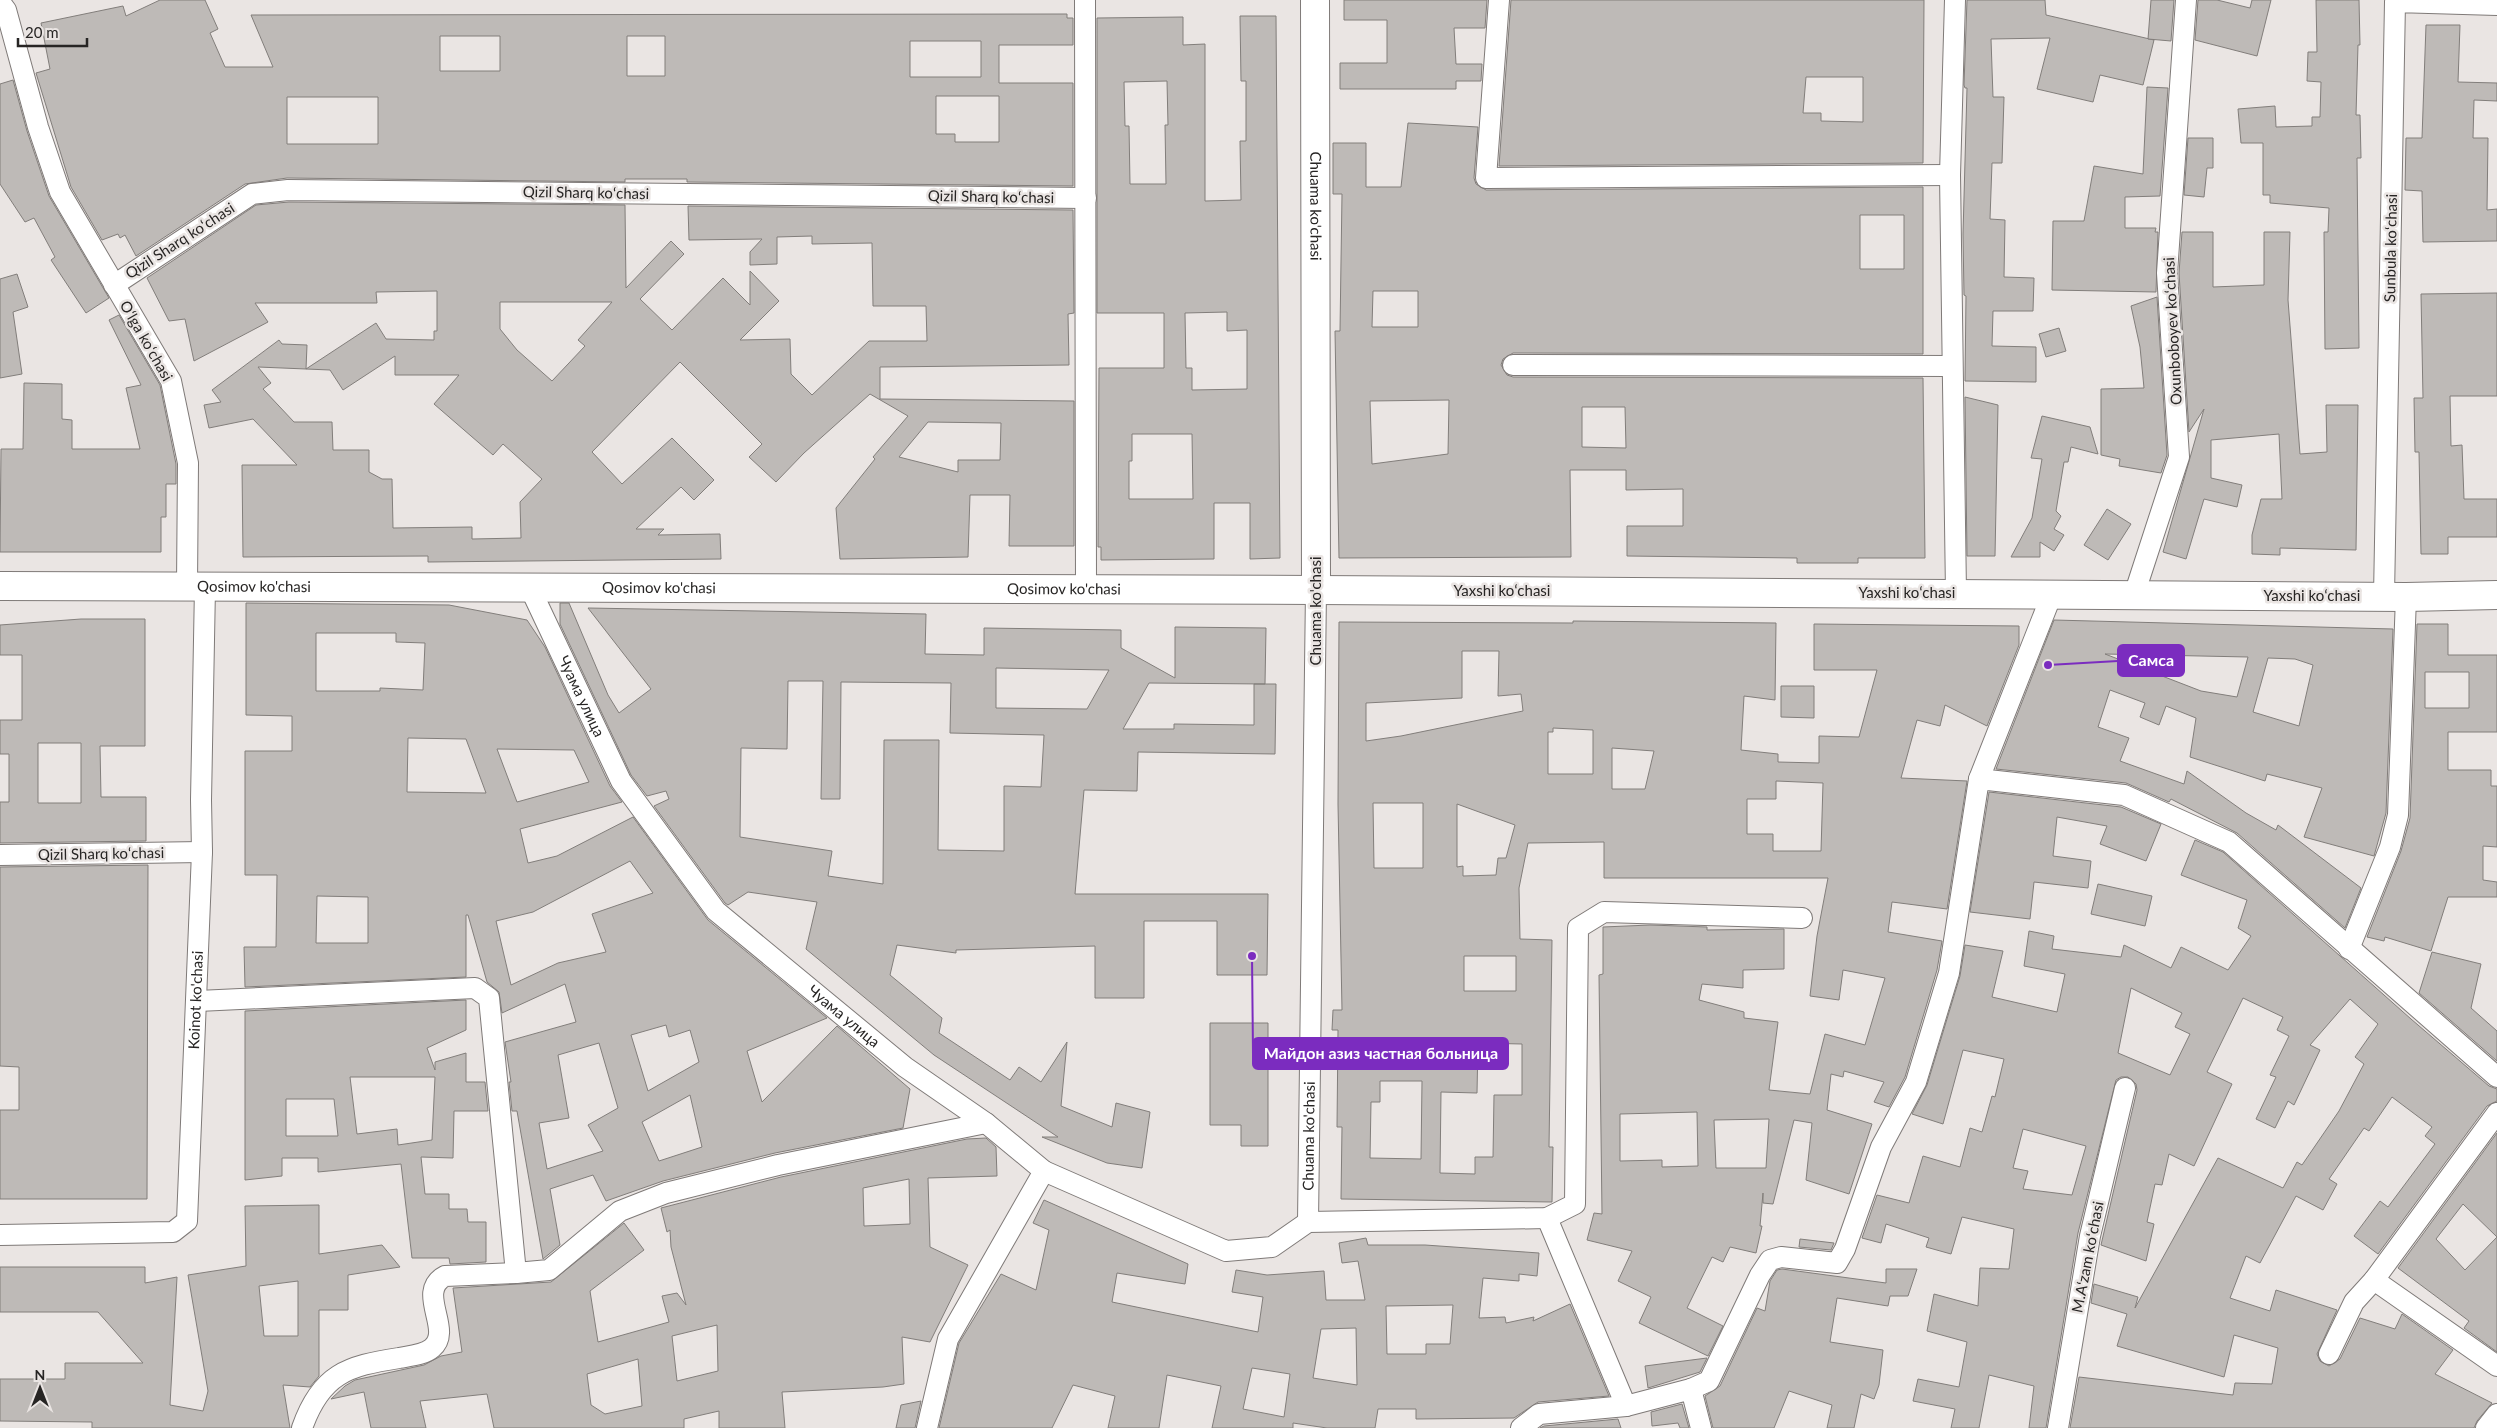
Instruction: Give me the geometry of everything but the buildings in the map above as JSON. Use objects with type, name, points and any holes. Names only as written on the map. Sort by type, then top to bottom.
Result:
[{"type":"street","points":[[1086,0],[1086,591]]},
{"type":"street","name":"Chuama ko'chasi","points":[[1308,1222],[1316,590],[1315,0]]},
{"type":"street","points":[[1499,0],[1486,178],[1950,175]]},
{"type":"street","points":[[1955,0],[1950,175],[1951,366],[1956,593]]},
{"type":"street","name":"Oxunboboyev koʻchasi","points":[[2134,595],[2179,457],[2167,273],[2186,0]]},
{"type":"street","name":"Oʻlga koʻchasi","points":[[0,2],[6,10],[54,178],[114,285],[172,381],[188,463],[196,586]]},
{"type":"street","name":"Sunbula koʻchasi","points":[[2395,597],[2395,2],[2497,6]]},
{"type":"street","name":"Qizil Sharq koʻchasi","points":[[114,285],[252,194],[288,190],[1086,198]]},
{"type":"street","points":[[1513,365],[1951,366]]},
{"type":"street","name":"Qosimov ko'chasi","points":[[0,586],[1086,591],[1316,590]]},
{"type":"street","name":"Koinot ko'chasi","points":[[0,1235],[173,1232],[187,1221],[198,1001],[202,852],[196,586]]},
{"type":"street","name":"Чуама улица","points":[[530,588],[621,781],[716,911],[905,1067],[986,1123],[1044,1171],[1226,1252],[1272,1247],[1308,1222]]},
{"type":"street","name":"Yaxshi koʻchasi","points":[[1316,590],[2395,597],[2497,595]]},
{"type":"street","points":[[1520,1428],[1539,1414],[1626,1406],[1691,1389],[1708,1381],[1760,1274],[1770,1260],[1781,1257],[1837,1263],[1845,1249],[1881,1147],[1916,1082],[1949,973],[1979,778],[2052,594]]},
{"type":"street","points":[[2350,949],[2390,847],[2398,815],[2395,597]]},
{"type":"street","points":[[1979,778],[2124,796],[2229,842],[2497,1077]]},
{"type":"street","name":"Qizil Sharq koʻchasi","points":[[0,854],[202,852]]},
{"type":"street","points":[[1308,1222],[1547,1218],[1575,1204],[1578,928],[1604,912],[1802,918]]},
{"type":"street","points":[[198,1001],[475,988],[489,998],[516,1273]]},
{"type":"street","name":"M.Aʻzam koʻchasi","points":[[2058,1428],[2090,1236],[2125,1088]]},
{"type":"street","points":[[2329,1354],[2354,1302],[2374,1280],[2497,1113]]},
{"type":"street","points":[[302,1428],[310,1406],[329,1382],[344,1372],[360,1364],[417,1355],[432,1348],[439,1337],[433,1290],[437,1281],[445,1276],[549,1270],[620,1211],[666,1192],[778,1165],[986,1123]]},
{"type":"street","points":[[926,1428],[948,1339],[1044,1171]]},
{"type":"street","points":[[1547,1218],[1626,1406]]},
{"type":"street","points":[[2374,1280],[2497,1366]]},
{"type":"street","points":[[1691,1389],[1702,1428]]},
{"type":"street","points":[[2486,1428],[2497,1414]]},
{"type":"place","name":"Самса","points":[[2048,665]]},
{"type":"place","name":"Майдон азиз частная больница","points":[[1252,956]]}]
